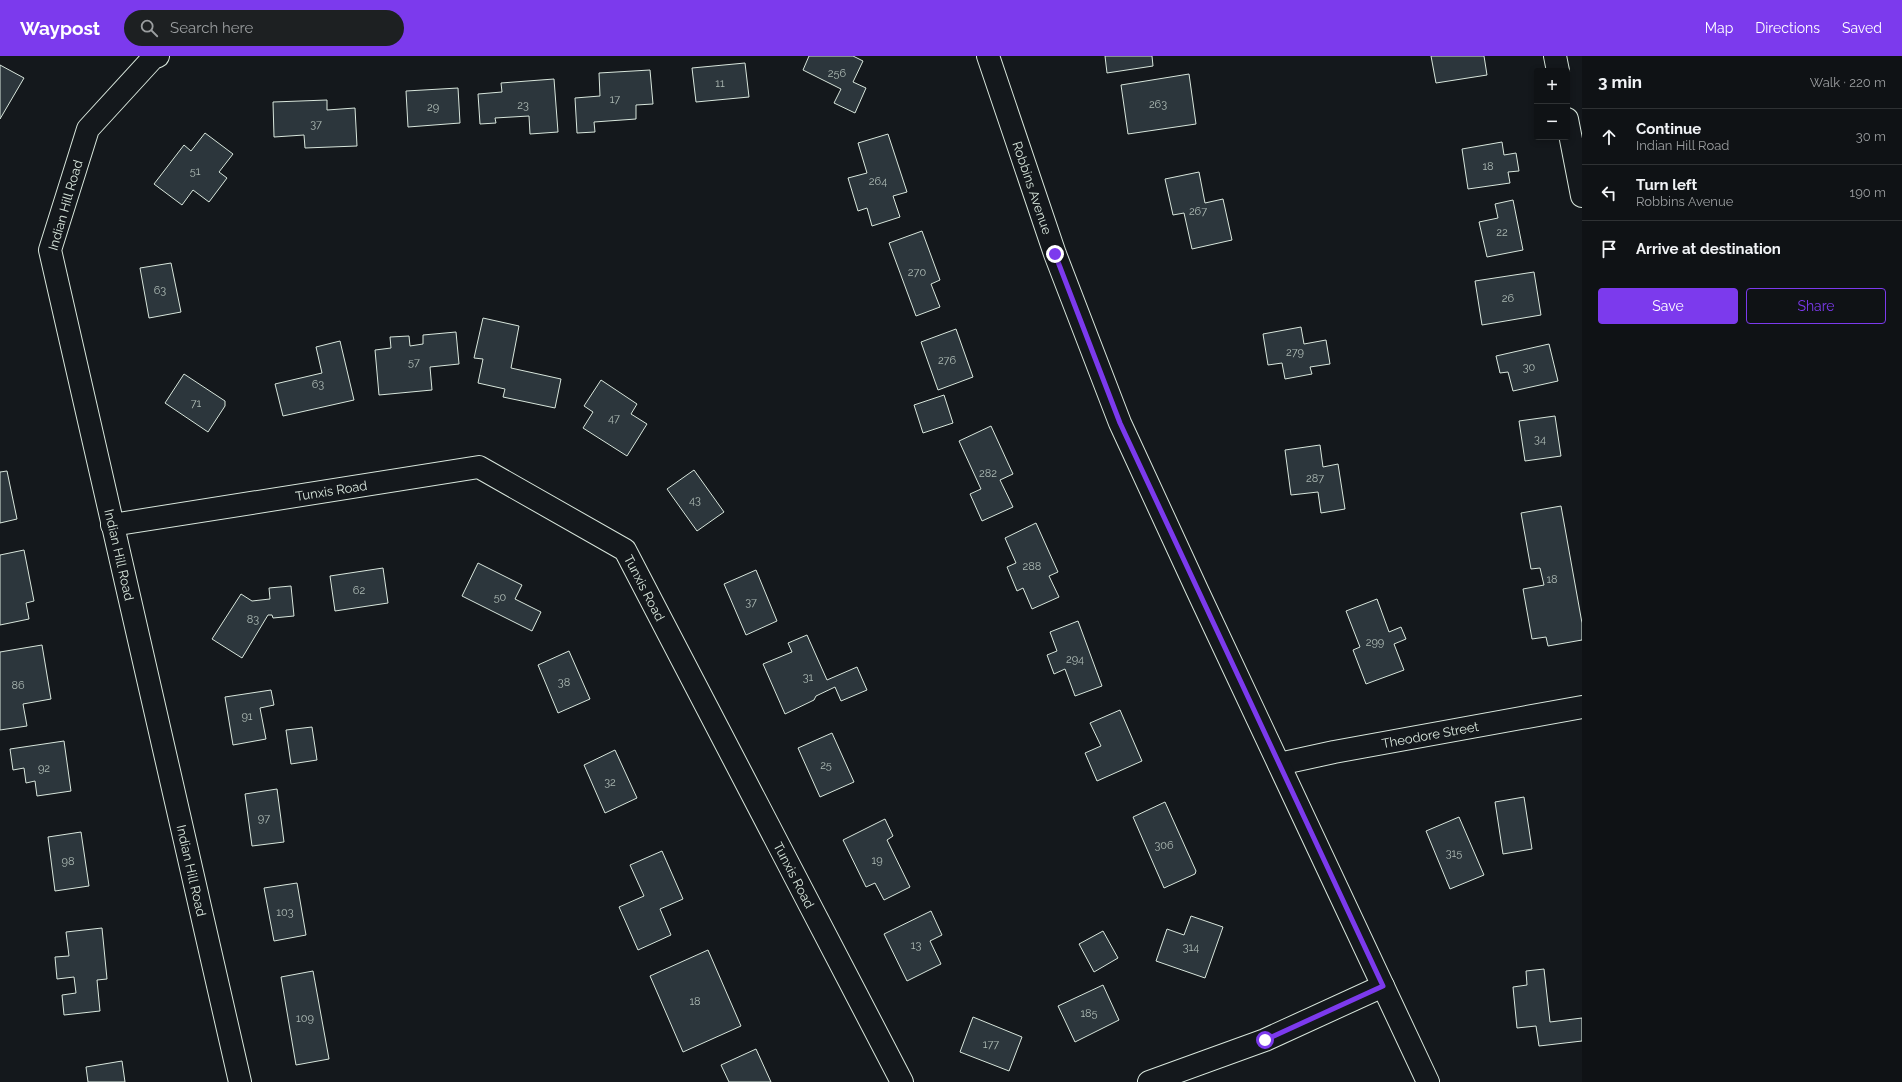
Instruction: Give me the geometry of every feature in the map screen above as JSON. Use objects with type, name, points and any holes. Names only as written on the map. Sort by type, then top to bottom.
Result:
[{"type":"street","name":"Indian Hill Road","points":[[158,56],[153,58],[88,129],[50,250],[240,1082]]},
{"type":"street","name":"Robbins Avenue","points":[[988,56],[1055,254],[1120,423],[1428,1082]]},
{"type":"street","points":[[1555,56],[1557,68]]},
{"type":"street","points":[[1570,134],[1582,196]]},
{"type":"street","name":"Tunxis Road","points":[[112,525],[479,467],[625,550],[902,1082]]},
{"type":"street","name":"Theodore Street","points":[[1279,764],[1334,752],[1582,707]]},
{"type":"street","points":[[1149,1082],[1265,1040],[1383,986]]},
{"type":"building","points":[[809,56],[853,56],[863,61],[853,82],[866,88],[855,113],[834,103],[841,89],[803,70]]},
{"type":"building","points":[[1105,56],[1152,56],[1153,66],[1107,73]]},
{"type":"building","points":[[1431,56],[1484,56],[1487,75],[1436,83]]},
{"type":"building","points":[[745,63],[749,97],[696,102],[692,68]]},
{"type":"building","points":[[0,65],[24,78],[0,119]]},
{"type":"building","points":[[650,70],[653,104],[636,105],[636,119],[594,122],[595,132],[577,133],[575,98],[600,96],[599,73]]},
{"type":"building","points":[[1189,74],[1196,124],[1128,134],[1121,85]]},
{"type":"building","points":[[554,79],[558,132],[530,134],[529,116],[495,118],[496,123],[480,124],[478,94],[502,92],[501,83]]},
{"type":"building","points":[[458,88],[460,123],[408,127],[406,91]]},
{"type":"building","points":[[327,100],[327,110],[355,108],[357,146],[305,148],[304,135],[274,137],[273,102]]},
{"type":"building","points":[[205,133],[233,154],[219,172],[227,178],[209,202],[193,190],[182,205],[154,184],[184,145],[191,151]]},
{"type":"building","points":[[888,134],[907,192],[893,196],[900,217],[872,226],[867,208],[858,211],[848,178],[867,173],[858,143]]},
{"type":"building","points":[[1502,142],[1504,155],[1516,153],[1519,171],[1508,172],[1510,183],[1468,189],[1462,149]]},
{"type":"building","points":[[1199,172],[1205,203],[1223,199],[1232,240],[1192,249],[1184,213],[1173,215],[1165,179]]},
{"type":"building","points":[[1513,200],[1523,250],[1487,257],[1479,222],[1498,218],[1495,204]]},
{"type":"building","points":[[922,231],[940,280],[931,284],[940,307],[916,316],[889,243]]},
{"type":"building","points":[[171,263],[181,312],[149,318],[140,268]]},
{"type":"building","points":[[1534,272],[1541,315],[1482,325],[1475,281]]},
{"type":"building","points":[[483,318],[519,326],[511,368],[561,379],[555,408],[503,397],[505,389],[478,383],[483,359],[474,358]]},
{"type":"building","points":[[1301,327],[1304,344],[1326,340],[1330,364],[1310,367],[1312,374],[1285,379],[1282,363],[1268,365],[1263,334]]},
{"type":"building","points":[[956,329],[973,377],[938,390],[921,342]]},
{"type":"building","points":[[456,332],[459,364],[430,367],[432,390],[379,395],[375,350],[391,348],[390,337],[409,336],[410,346],[423,344],[423,335]]},
{"type":"building","points":[[340,341],[354,400],[283,416],[275,384],[322,373],[316,347]]},
{"type":"building","points":[[1549,344],[1558,381],[1513,391],[1508,372],[1500,373],[1496,356]]},
{"type":"building","points":[[184,374],[225,401],[225,406],[208,432],[165,403]]},
{"type":"building","points":[[601,380],[637,404],[631,414],[647,424],[627,456],[583,428],[593,412],[584,406]]},
{"type":"building","points":[[944,395],[953,423],[923,433],[914,405]]},
{"type":"building","points":[[1555,416],[1561,456],[1525,461],[1519,421]]},
{"type":"building","points":[[991,426],[1013,474],[1000,480],[1013,507],[982,521],[970,494],[981,489],[959,441]]},
{"type":"building","points":[[1320,445],[1323,467],[1338,464],[1345,509],[1321,513],[1318,492],[1291,495],[1285,450]]},
{"type":"building","points":[[694,470],[724,512],[697,531],[667,489]]},
{"type":"building","points":[[7,471],[17,519],[0,523],[0,472]]},
{"type":"building","points":[[1561,506],[1582,623],[1582,640],[1548,646],[1546,637],[1532,639],[1523,589],[1544,585],[1540,568],[1531,569],[1521,513]]},
{"type":"building","points":[[1036,523],[1058,572],[1049,576],[1059,597],[1032,609],[1023,588],[1017,591],[1007,567],[1016,563],[1005,538]]},
{"type":"building","points":[[24,550],[34,601],[26,603],[29,619],[0,625],[0,555]]},
{"type":"building","points":[[478,563],[522,585],[515,599],[541,612],[532,631],[462,596]]},
{"type":"building","points":[[383,568],[388,603],[335,611],[330,576]]},
{"type":"building","points":[[756,570],[777,621],[746,635],[724,584]]},
{"type":"building","points":[[291,586],[294,616],[273,618],[272,615],[268,615],[242,658],[212,639],[241,594],[252,601],[270,599],[269,588]]},
{"type":"building","points":[[1377,599],[1389,632],[1401,627],[1406,639],[1394,644],[1404,670],[1366,684],[1353,650],[1360,647],[1346,611]]},
{"type":"building","points":[[1078,621],[1102,686],[1075,696],[1065,669],[1054,674],[1047,655],[1057,651],[1050,632]]},
{"type":"building","points":[[807,635],[827,680],[857,667],[867,690],[841,701],[835,687],[816,696],[814,700],[785,714],[763,664],[792,652],[788,643]]},
{"type":"building","points":[[42,645],[51,699],[23,704],[27,726],[0,730],[0,652]]},
{"type":"building","points":[[569,651],[590,699],[558,713],[538,665]]},
{"type":"building","points":[[271,690],[274,705],[260,708],[266,739],[233,745],[225,697]]},
{"type":"building","points":[[1120,710],[1142,761],[1097,781],[1085,753],[1101,746],[1090,723]]},
{"type":"building","points":[[312,727],[317,760],[291,764],[286,730]]},
{"type":"building","points":[[832,733],[854,782],[820,797],[798,748]]},
{"type":"building","points":[[64,741],[71,791],[37,796],[35,781],[26,783],[24,768],[13,770],[10,749]]},
{"type":"building","points":[[615,750],[637,798],[605,813],[584,765]]},
{"type":"building","points":[[277,789],[284,842],[252,846],[245,794]]},
{"type":"building","points":[[1524,797],[1532,849],[1503,854],[1495,802]]},
{"type":"building","points":[[1165,802],[1196,871],[1195,874],[1164,888],[1133,817]]},
{"type":"building","points":[[1459,817],[1484,875],[1450,889],[1426,831]]},
{"type":"building","points":[[885,819],[893,836],[887,840],[910,887],[884,900],[875,883],[866,887],[843,840]]},
{"type":"building","points":[[81,832],[89,886],[55,891],[48,837]]},
{"type":"building","points":[[662,851],[683,899],[660,909],[671,935],[638,950],[619,907],[644,896],[630,865]]},
{"type":"building","points":[[297,883],[306,935],[274,941],[264,888]]},
{"type":"building","points":[[931,911],[942,935],[930,941],[941,964],[907,981],[884,934]]},
{"type":"building","points":[[1191,916],[1223,927],[1205,978],[1156,961],[1167,929],[1184,935]]},
{"type":"building","points":[[102,928],[107,979],[97,980],[100,1011],[64,1015],[62,995],[76,993],[74,977],[57,979],[55,957],[69,956],[66,932]]},
{"type":"building","points":[[1103,931],[1118,958],[1094,972],[1079,944]]},
{"type":"building","points":[[708,950],[741,1026],[683,1052],[650,976]]},
{"type":"building","points":[[1544,969],[1550,1022],[1582,1018],[1582,1041],[1539,1046],[1536,1026],[1517,1028],[1513,987],[1527,985],[1526,971]]},
{"type":"building","points":[[313,971],[329,1059],[296,1065],[281,977]]},
{"type":"building","points":[[1103,985],[1119,1020],[1075,1042],[1058,1006]]},
{"type":"building","points":[[973,1017],[1022,1037],[1009,1071],[960,1052]]},
{"type":"building","points":[[756,1049],[771,1082],[729,1082],[721,1065]]},
{"type":"building","points":[[122,1061],[125,1082],[88,1082],[86,1067]]},
{"type":"route","points":[[1055,254],[1120,423],[1383,986],[1265,1040]]}]
